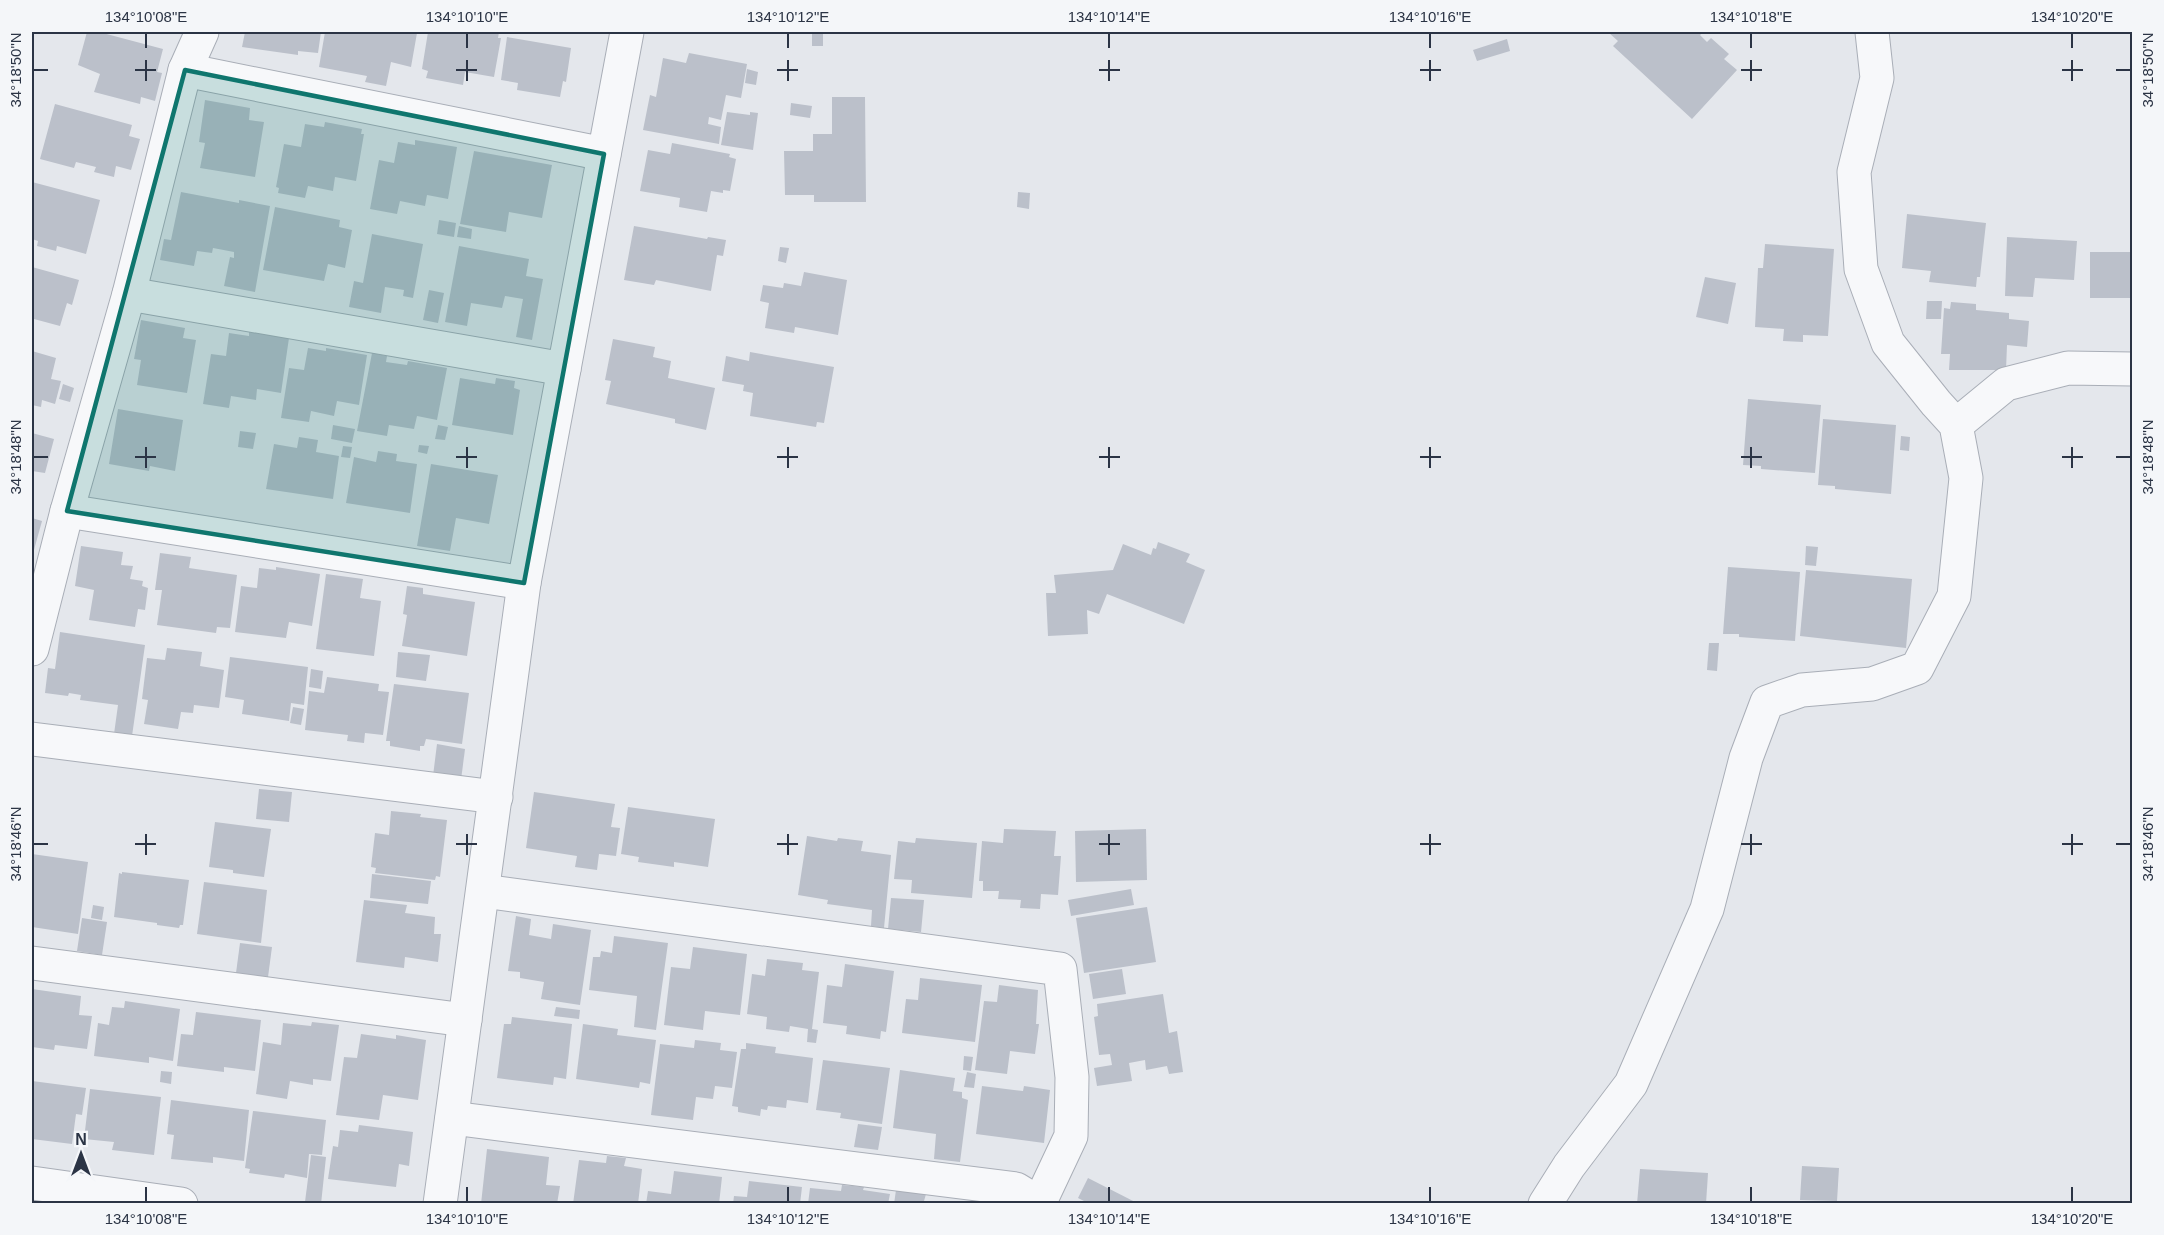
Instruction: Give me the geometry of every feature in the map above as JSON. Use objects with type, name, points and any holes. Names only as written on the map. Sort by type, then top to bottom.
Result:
[{"type":"street","points":[[32,649],[67,511],[129,294],[185,70],[202,32]]},
{"type":"street","points":[[440,1203],[524,583],[627,32]]},
{"type":"street","points":[[1545,1203],[1569,1166],[1631,1084],[1707,909],[1746,758],[1767,702],[1802,690],[1872,684],[1917,668],[1954,596],[1966,478],[1956,425],[1888,343],[1861,269],[1854,172],[1877,78],[1872,32]]},
{"type":"street","points":[[185,70],[604,154]]},
{"type":"street","points":[[129,294],[564,369]]},
{"type":"street","points":[[1956,425],[2006,384],[2068,368],[2133,369]]},
{"type":"street","points":[[67,511],[524,583]]},
{"type":"street","points":[[32,740],[495,797]]},
{"type":"street","points":[[452,1118],[1016,1189],[1039,1203],[1071,1136],[1072,1077],[1060,969],[483,891]]},
{"type":"street","points":[[32,963],[465,1020]]},
{"type":"street","points":[[32,1184],[182,1203]]},
{"type":"highlighted area","points":[[185,70],[604,154],[524,583],[67,511]]},
{"type":"building","points":[[87,32],[99,32],[163,49],[157,72],[162,73],[155,101],[141,97],[140,104],[94,92],[100,74],[78,65]]},
{"type":"building","points":[[245,32],[321,32],[318,53],[298,51],[298,55],[242,47]]},
{"type":"building","points":[[325,32],[417,33],[411,67],[391,62],[386,86],[365,82],[367,76],[319,67]]},
{"type":"building","points":[[428,32],[499,32],[498,38],[501,38],[494,77],[465,72],[463,85],[426,78],[428,71],[422,69]]},
{"type":"building","points":[[812,32],[823,32],[823,46],[812,46]]},
{"type":"building","points":[[1608,32],[1703,32],[1700,35],[1707,42],[1711,38],[1729,54],[1724,59],[1737,70],[1692,119],[1613,46],[1618,41]]},
{"type":"building","points":[[507,37],[571,48],[566,82],[563,81],[560,97],[517,90],[518,83],[501,80]]},
{"type":"building","points":[[1507,39],[1510,51],[1477,61],[1473,50]]},
{"type":"building","points":[[689,53],[747,64],[741,98],[726,95],[721,120],[709,117],[708,124],[721,127],[719,144],[643,130],[650,95],[656,97],[663,58],[686,63]]},
{"type":"building","points":[[747,69],[758,72],[756,85],[745,83]]},
{"type":"building","points":[[832,97],[865,97],[866,202],[814,202],[814,195],[785,195],[784,151],[813,151],[813,134],[832,134]]},
{"type":"building","points":[[205,100],[250,108],[249,120],[264,122],[255,177],[200,168],[205,143],[199,142]]},
{"type":"building","points":[[791,103],[812,106],[810,118],[790,115]]},
{"type":"building","points":[[55,104],[132,125],[129,136],[140,139],[131,170],[116,166],[114,177],[94,172],[96,167],[76,162],[74,168],[40,159]]},
{"type":"building","points":[[727,112],[750,115],[750,112],[758,113],[753,150],[721,145]]},
{"type":"building","points":[[325,122],[362,129],[361,134],[364,134],[356,181],[335,177],[333,191],[308,186],[305,198],[278,193],[279,188],[276,187],[284,144],[301,147],[305,124],[324,127]]},
{"type":"building","points":[[415,140],[457,147],[448,199],[427,195],[425,206],[400,201],[397,214],[370,209],[379,160],[394,163],[398,142],[415,145]]},
{"type":"building","points":[[672,143],[730,154],[729,157],[736,159],[730,191],[723,190],[723,193],[711,191],[707,212],[679,207],[680,198],[640,191],[648,150],[670,154]]},
{"type":"building","points":[[474,151],[552,165],[542,218],[509,212],[506,232],[460,224]]},
{"type":"building","points":[[32,182],[100,200],[86,254],[57,246],[56,251],[37,246],[38,241],[32,239]]},
{"type":"building","points":[[181,192],[239,203],[239,200],[270,206],[255,292],[224,286],[230,257],[234,258],[234,252],[213,248],[212,253],[197,251],[194,266],[160,260],[164,239],[171,240]]},
{"type":"building","points":[[1018,192],[1030,193],[1029,209],[1017,207]]},
{"type":"building","points":[[275,207],[340,220],[339,227],[352,230],[345,268],[328,264],[324,281],[263,270]]},
{"type":"building","points":[[1907,214],[1986,223],[1980,277],[1977,277],[1976,287],[1929,282],[1931,271],[1902,268]]},
{"type":"building","points":[[439,220],[456,223],[454,237],[437,234]]},
{"type":"building","points":[[459,226],[472,229],[471,239],[457,237]]},
{"type":"building","points":[[634,226],[707,239],[708,237],[726,240],[723,256],[717,255],[711,291],[656,280],[654,285],[624,280]]},
{"type":"building","points":[[372,234],[423,244],[413,298],[403,296],[404,290],[385,287],[381,313],[349,307],[354,281],[363,283]]},
{"type":"building","points":[[2007,237],[2077,241],[2074,280],[2035,278],[2033,297],[2005,296]]},
{"type":"building","points":[[1765,244],[1834,249],[1828,336],[1803,335],[1803,342],[1783,341],[1784,329],[1755,327],[1758,268],[1763,268]]},
{"type":"building","points":[[459,246],[529,259],[526,276],[543,279],[532,340],[516,337],[523,299],[505,296],[502,308],[471,303],[467,326],[445,322]]},
{"type":"building","points":[[780,247],[789,248],[786,263],[778,261]]},
{"type":"building","points":[[2090,252],[2132,252],[2132,298],[2090,298]]},
{"type":"building","points":[[32,267],[79,280],[72,305],[67,303],[60,326],[34,319],[32,327]]},
{"type":"building","points":[[804,272],[847,280],[838,335],[795,327],[794,333],[765,328],[769,303],[760,301],[763,285],[783,288],[784,283],[801,286]]},
{"type":"building","points":[[1705,277],[1736,283],[1728,324],[1696,317]]},
{"type":"building","points":[[429,290],[444,293],[438,323],[423,320]]},
{"type":"building","points":[[1927,301],[1942,301],[1941,319],[1926,319]]},
{"type":"building","points":[[1951,302],[1976,304],[1976,310],[2009,313],[2009,319],[2029,321],[2027,347],[2007,345],[2006,370],[1949,370],[1950,354],[1941,354],[1944,308],[1950,309]]},
{"type":"building","points":[[141,320],[185,328],[183,338],[196,340],[187,393],[137,385],[141,360],[134,359]]},
{"type":"building","points":[[249,332],[289,338],[281,393],[257,389],[256,400],[231,396],[229,408],[203,404],[211,354],[226,356],[229,333],[249,336]]},
{"type":"building","points":[[613,339],[655,347],[653,357],[671,361],[668,378],[715,388],[706,430],[675,423],[675,419],[606,404],[611,381],[605,380]]},
{"type":"building","points":[[308,348],[326,351],[326,348],[367,355],[359,405],[337,401],[334,416],[311,411],[309,422],[281,418],[289,368],[304,370]]},
{"type":"building","points":[[32,351],[56,358],[51,379],[61,381],[55,404],[42,400],[41,407],[32,405]]},
{"type":"building","points":[[750,352],[834,367],[824,423],[817,422],[816,427],[750,416],[753,393],[743,391],[744,385],[722,381],[726,356],[749,361]]},
{"type":"building","points":[[372,353],[387,356],[386,362],[407,365],[408,361],[447,368],[437,420],[417,416],[414,429],[389,425],[387,436],[357,431]]},
{"type":"building","points":[[460,378],[495,384],[496,378],[515,381],[514,388],[520,390],[513,435],[452,425]]},
{"type":"building","points":[[63,384],[74,388],[70,402],[59,399]]},
{"type":"building","points":[[1748,399],[1821,405],[1815,473],[1761,469],[1761,466],[1743,465]]},
{"type":"building","points":[[118,409],[183,420],[175,471],[150,466],[149,471],[109,464]]},
{"type":"building","points":[[1823,419],[1896,425],[1891,494],[1835,489],[1835,486],[1818,485]]},
{"type":"building","points":[[333,425],[355,429],[352,443],[331,439]]},
{"type":"building","points":[[438,425],[448,427],[445,440],[435,439]]},
{"type":"building","points":[[240,431],[256,433],[253,449],[238,447]]},
{"type":"building","points":[[32,433],[54,439],[45,473],[32,471]]},
{"type":"building","points":[[1901,436],[1910,437],[1909,451],[1900,450]]},
{"type":"building","points":[[299,437],[318,440],[316,452],[339,456],[333,499],[266,489],[274,444],[297,448]]},
{"type":"building","points":[[419,445],[429,446],[427,454],[418,452]]},
{"type":"building","points":[[343,446],[352,447],[350,458],[341,457]]},
{"type":"building","points":[[378,451],[397,454],[396,461],[417,464],[410,513],[346,503],[354,457],[376,462]]},
{"type":"building","points":[[431,464],[498,475],[489,524],[456,518],[450,551],[417,546]]},
{"type":"building","points":[[32,518],[42,521],[32,557]]},
{"type":"building","points":[[1158,542],[1190,554],[1186,562],[1205,570],[1184,624],[1107,594],[1099,614],[1087,610],[1088,634],[1048,636],[1046,593],[1056,593],[1054,575],[1113,570],[1123,544],[1151,555]]},
{"type":"building","points":[[81,546],[123,552],[121,565],[133,566],[130,579],[143,581],[142,586],[148,588],[145,610],[138,609],[135,627],[89,620],[94,590],[75,586]]},
{"type":"building","points":[[1806,546],[1818,547],[1816,566],[1805,565]]},
{"type":"building","points":[[160,553],[191,557],[189,568],[237,575],[230,628],[217,627],[216,633],[157,625],[162,590],[155,590]]},
{"type":"building","points":[[276,567],[320,574],[312,626],[289,622],[286,638],[235,632],[241,586],[257,588],[259,568],[276,570]]},
{"type":"building","points":[[1728,567],[1800,572],[1795,641],[1723,634]]},
{"type":"building","points":[[1806,570],[1912,579],[1906,648],[1800,636]]},
{"type":"building","points":[[326,574],[363,579],[360,598],[381,601],[374,656],[316,649]]},
{"type":"building","points":[[407,586],[423,588],[423,594],[475,602],[467,656],[402,646],[407,615],[403,614]]},
{"type":"building","points":[[60,632],[145,645],[132,736],[114,734],[118,705],[80,700],[81,695],[69,693],[68,696],[45,693],[48,668],[55,669]]},
{"type":"building","points":[[1709,643],[1719,643],[1717,671],[1707,670]]},
{"type":"building","points":[[167,648],[202,652],[200,666],[224,670],[219,708],[194,705],[193,713],[181,712],[178,729],[144,724],[148,700],[142,699],[147,658],[165,660]]},
{"type":"building","points":[[398,652],[430,655],[426,681],[396,677]]},
{"type":"building","points":[[230,657],[308,667],[304,705],[291,703],[289,721],[242,714],[244,700],[225,697]]},
{"type":"building","points":[[311,669],[323,671],[321,689],[309,687]]},
{"type":"building","points":[[327,677],[379,684],[378,691],[389,692],[383,735],[365,733],[364,743],[347,741],[348,735],[305,730],[309,691],[324,693]]},
{"type":"building","points":[[394,684],[469,693],[462,744],[426,739],[424,746],[420,746],[420,751],[390,746],[390,741],[386,741]]},
{"type":"building","points":[[293,707],[304,709],[301,725],[290,723]]},
{"type":"building","points":[[437,744],[465,749],[461,780],[433,776]]},
{"type":"building","points":[[259,789],[292,792],[289,822],[256,819]]},
{"type":"building","points":[[534,792],[615,804],[611,827],[620,828],[616,856],[599,854],[597,870],[575,867],[577,856],[526,848]]},
{"type":"building","points":[[628,807],[715,819],[708,867],[674,862],[674,867],[638,862],[639,857],[621,854]]},
{"type":"building","points":[[391,811],[447,820],[440,877],[436,876],[435,880],[375,873],[376,868],[371,867],[375,833],[389,835]]},
{"type":"building","points":[[215,822],[271,829],[264,877],[209,867]]},
{"type":"building","points":[[1004,829],[1056,831],[1054,856],[1061,856],[1058,895],[1041,894],[1040,909],[1020,908],[1021,900],[998,899],[999,891],[983,891],[983,881],[979,881],[982,841],[1003,843]]},
{"type":"building","points":[[1146,829],[1147,880],[1076,882],[1075,831]]},
{"type":"building","points":[[807,836],[837,841],[838,838],[863,841],[861,851],[891,855],[884,928],[871,926],[872,910],[827,904],[828,900],[798,895]]},
{"type":"building","points":[[916,838],[977,843],[972,898],[911,893],[912,880],[894,879],[898,841],[915,843]]},
{"type":"building","points":[[32,854],[88,862],[78,934],[32,927]]},
{"type":"building","points":[[122,872],[189,880],[183,925],[179,928],[114,917],[119,873],[122,874]]},
{"type":"building","points":[[372,874],[431,881],[428,904],[370,898]]},
{"type":"building","points":[[204,882],[267,890],[261,943],[197,934]]},
{"type":"building","points":[[1131,889],[1134,905],[1071,916],[1068,900]]},
{"type":"building","points":[[891,898],[924,900],[921,932],[888,929]]},
{"type":"building","points":[[364,900],[407,905],[405,913],[435,917],[434,934],[441,934],[438,962],[405,957],[404,968],[356,962]]},
{"type":"building","points":[[93,905],[104,907],[102,920],[91,918]]},
{"type":"building","points":[[1147,907],[1156,962],[1084,973],[1076,918]]},
{"type":"building","points":[[516,916],[531,919],[529,935],[551,939],[553,924],[591,930],[580,1005],[541,999],[544,982],[520,978],[520,972],[508,971]]},
{"type":"building","points":[[82,918],[107,922],[102,955],[77,951]]},
{"type":"building","points":[[614,936],[668,943],[656,1030],[634,1027],[637,996],[589,990],[593,957],[600,957],[601,951],[612,953]]},
{"type":"building","points":[[240,943],[272,947],[268,977],[236,973]]},
{"type":"building","points":[[693,947],[747,954],[740,1015],[705,1011],[703,1030],[664,1025],[671,967],[690,969]]},
{"type":"building","points":[[767,959],[803,963],[802,970],[819,972],[812,1029],[818,1030],[816,1043],[807,1042],[808,1029],[790,1026],[789,1032],[766,1029],[767,1017],[747,1014],[752,974],[765,976]]},
{"type":"building","points":[[845,964],[894,971],[886,1032],[881,1031],[880,1039],[846,1034],[847,1026],[823,1023],[827,985],[842,987]]},
{"type":"building","points":[[1122,969],[1126,994],[1093,999],[1089,974]]},
{"type":"building","points":[[920,978],[982,985],[975,1042],[902,1033],[906,999],[918,1000]]},
{"type":"building","points":[[999,985],[1038,990],[1036,1024],[1039,1024],[1035,1054],[1010,1051],[1007,1074],[975,1070],[984,1001],[997,1002]]},
{"type":"building","points":[[32,989],[81,996],[79,1015],[92,1016],[87,1049],[55,1045],[54,1050],[32,1047]]},
{"type":"building","points":[[1163,994],[1169,1033],[1177,1031],[1183,1072],[1169,1074],[1167,1066],[1146,1070],[1145,1060],[1129,1063],[1132,1081],[1097,1086],[1094,1068],[1112,1065],[1110,1054],[1099,1055],[1094,1017],[1098,1016],[1097,1004]]},
{"type":"building","points":[[125,1001],[180,1009],[173,1061],[149,1057],[149,1063],[94,1056],[98,1023],[109,1025],[112,1007],[124,1008]]},
{"type":"building","points":[[556,1007],[580,1010],[579,1019],[554,1016]]},
{"type":"building","points":[[196,1012],[261,1020],[255,1071],[224,1067],[224,1072],[177,1066],[181,1034],[193,1035]]},
{"type":"building","points":[[512,1017],[572,1024],[566,1079],[554,1077],[553,1085],[497,1078],[504,1024],[511,1024]]},
{"type":"building","points":[[312,1022],[339,1025],[331,1081],[313,1079],[313,1085],[290,1081],[287,1099],[256,1094],[263,1042],[281,1045],[283,1023],[311,1026]]},
{"type":"building","points":[[583,1024],[618,1029],[617,1035],[656,1040],[650,1084],[640,1082],[639,1088],[576,1079]]},
{"type":"building","points":[[361,1034],[396,1039],[396,1035],[426,1040],[418,1100],[383,1095],[379,1120],[336,1115],[344,1057],[357,1058]]},
{"type":"building","points":[[695,1040],[721,1043],[720,1050],[737,1052],[732,1088],[715,1086],[713,1099],[696,1097],[693,1120],[651,1115],[660,1044],[694,1048]]},
{"type":"building","points":[[746,1043],[776,1047],[775,1053],[813,1058],[808,1103],[787,1100],[786,1108],[768,1106],[767,1110],[761,1109],[760,1116],[738,1112],[738,1107],[732,1106],[741,1049],[746,1049]]},
{"type":"building","points":[[964,1056],[973,1057],[971,1071],[963,1070]]},
{"type":"building","points":[[823,1060],[890,1068],[882,1124],[840,1118],[841,1113],[816,1110]]},
{"type":"building","points":[[900,1070],[955,1078],[953,1091],[962,1092],[962,1098],[968,1100],[960,1162],[934,1159],[936,1134],[893,1128]]},
{"type":"building","points":[[161,1071],[172,1072],[171,1084],[160,1082]]},
{"type":"building","points":[[967,1072],[976,1074],[974,1088],[964,1087]]},
{"type":"building","points":[[32,1081],[86,1088],[82,1115],[76,1114],[72,1144],[32,1139]]},
{"type":"building","points":[[982,1086],[1023,1091],[1024,1086],[1050,1090],[1044,1143],[976,1134]]},
{"type":"building","points":[[90,1089],[161,1097],[154,1155],[112,1150],[114,1142],[84,1139]]},
{"type":"building","points":[[171,1100],[249,1110],[244,1161],[213,1157],[213,1163],[171,1159],[174,1135],[167,1134]]},
{"type":"building","points":[[253,1111],[326,1120],[322,1155],[309,1154],[307,1178],[285,1174],[284,1178],[249,1173],[250,1169],[245,1168]]},
{"type":"building","points":[[858,1124],[882,1127],[878,1150],[854,1147]]},
{"type":"building","points":[[359,1125],[413,1132],[409,1166],[399,1164],[396,1187],[328,1179],[333,1146],[338,1147],[340,1130],[358,1132]]},
{"type":"building","points":[[487,1149],[549,1157],[546,1185],[560,1186],[557,1204],[481,1204]]},
{"type":"building","points":[[311,1155],[326,1157],[321,1204],[305,1202]]},
{"type":"building","points":[[607,1156],[626,1158],[624,1166],[642,1169],[638,1204],[573,1204],[579,1160],[606,1163]]},
{"type":"building","points":[[1802,1166],[1839,1168],[1837,1201],[1800,1200]]},
{"type":"building","points":[[1640,1169],[1708,1173],[1706,1204],[1637,1204]]},
{"type":"building","points":[[674,1171],[722,1177],[719,1204],[646,1204],[648,1191],[671,1194]]},
{"type":"building","points":[[1088,1178],[1139,1204],[1090,1204],[1078,1198]]},
{"type":"building","points":[[749,1181],[802,1187],[800,1204],[733,1204],[734,1196],[747,1197]]},
{"type":"building","points":[[842,1185],[864,1187],[863,1190],[890,1194],[888,1204],[808,1204],[810,1188],[841,1191]]},
{"type":"building","points":[[896,1190],[926,1194],[924,1201],[937,1204],[894,1204]]}]
